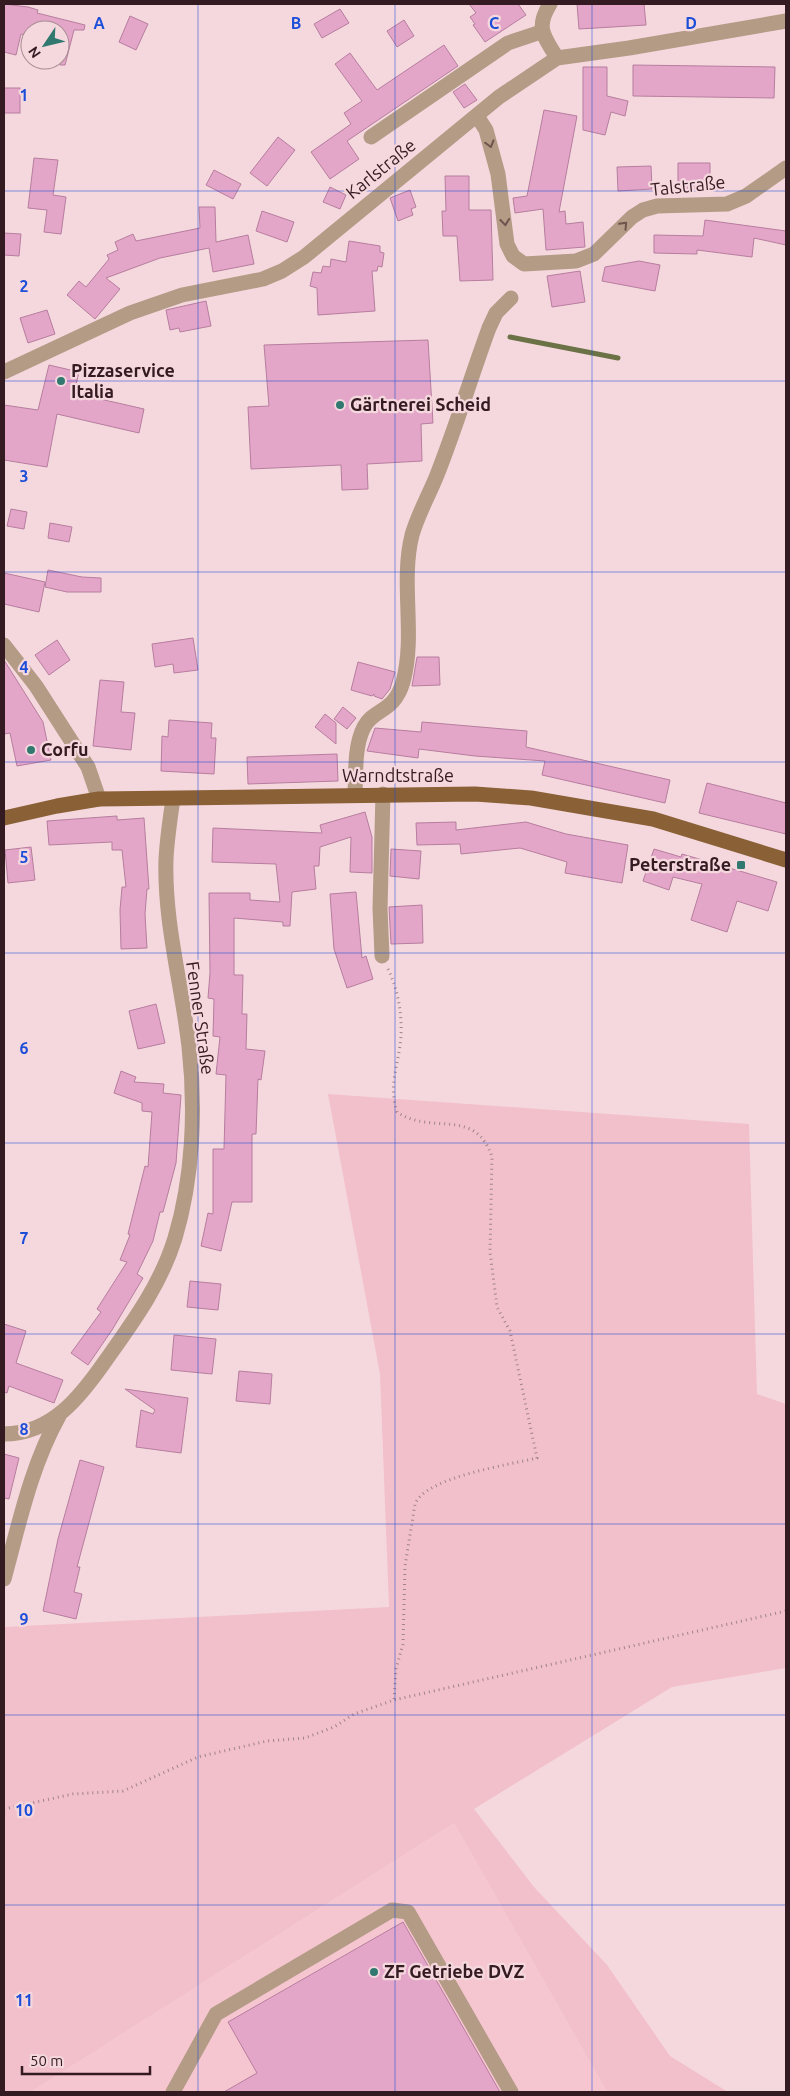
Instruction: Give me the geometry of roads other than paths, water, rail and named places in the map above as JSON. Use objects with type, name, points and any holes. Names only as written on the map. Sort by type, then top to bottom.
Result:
[{"type":"main road","name":"Warndtstraße","points":[[4,818],[99,799],[355,794],[475,794],[531,798],[654,819],[786,860]]},
{"type":"street","points":[[550,4],[542,16],[542,32],[557,58]]},
{"type":"street","name":"Karlstraße","points":[[4,372],[130,313],[182,295],[263,279],[282,271],[304,258],[521,80],[557,58],[629,48],[786,21]]},
{"type":"street","name":"Karlstraße","points":[[371,136],[508,43],[542,32]]},
{"type":"street","name":"Talstraße","points":[[477,116],[486,130],[498,174],[507,244],[513,256],[524,264],[576,261],[594,254],[632,217],[643,210],[657,206],[727,204],[746,196],[786,168]]},
{"type":"street","points":[[355,794],[360,738],[364,726],[394,702],[402,684],[407,661],[408,568],[412,536],[437,474],[489,328],[496,313],[511,298]]},
{"type":"street","points":[[4,645],[36,686],[88,767],[99,799]]},
{"type":"street","points":[[382,956],[380,900],[383,794]]},
{"type":"street","name":"Fenner Straße","points":[[4,1434],[38,1429],[61,1413],[90,1383],[148,1299],[174,1239],[185,1193],[192,1128],[189,1047],[173,953],[166,860],[172,799]]},
{"type":"street","points":[[4,1579],[45,1440],[61,1413]]},
{"type":"street","points":[[173,2092],[216,2014],[392,1910],[408,1912],[511,2092]]},
{"type":"waterway","points":[[510,337],[618,358]]},
{"type":"place","name":"Pizzaservice Italia","points":[[61,381]]},
{"type":"place","name":"Gärtnerei Scheid","points":[[340,405]]},
{"type":"place","name":"Corfu","points":[[31,750]]},
{"type":"place","name":"Peterstraße","points":[[741,865]]},
{"type":"place","name":"ZF Getriebe DVZ","points":[[374,1972]]}]
